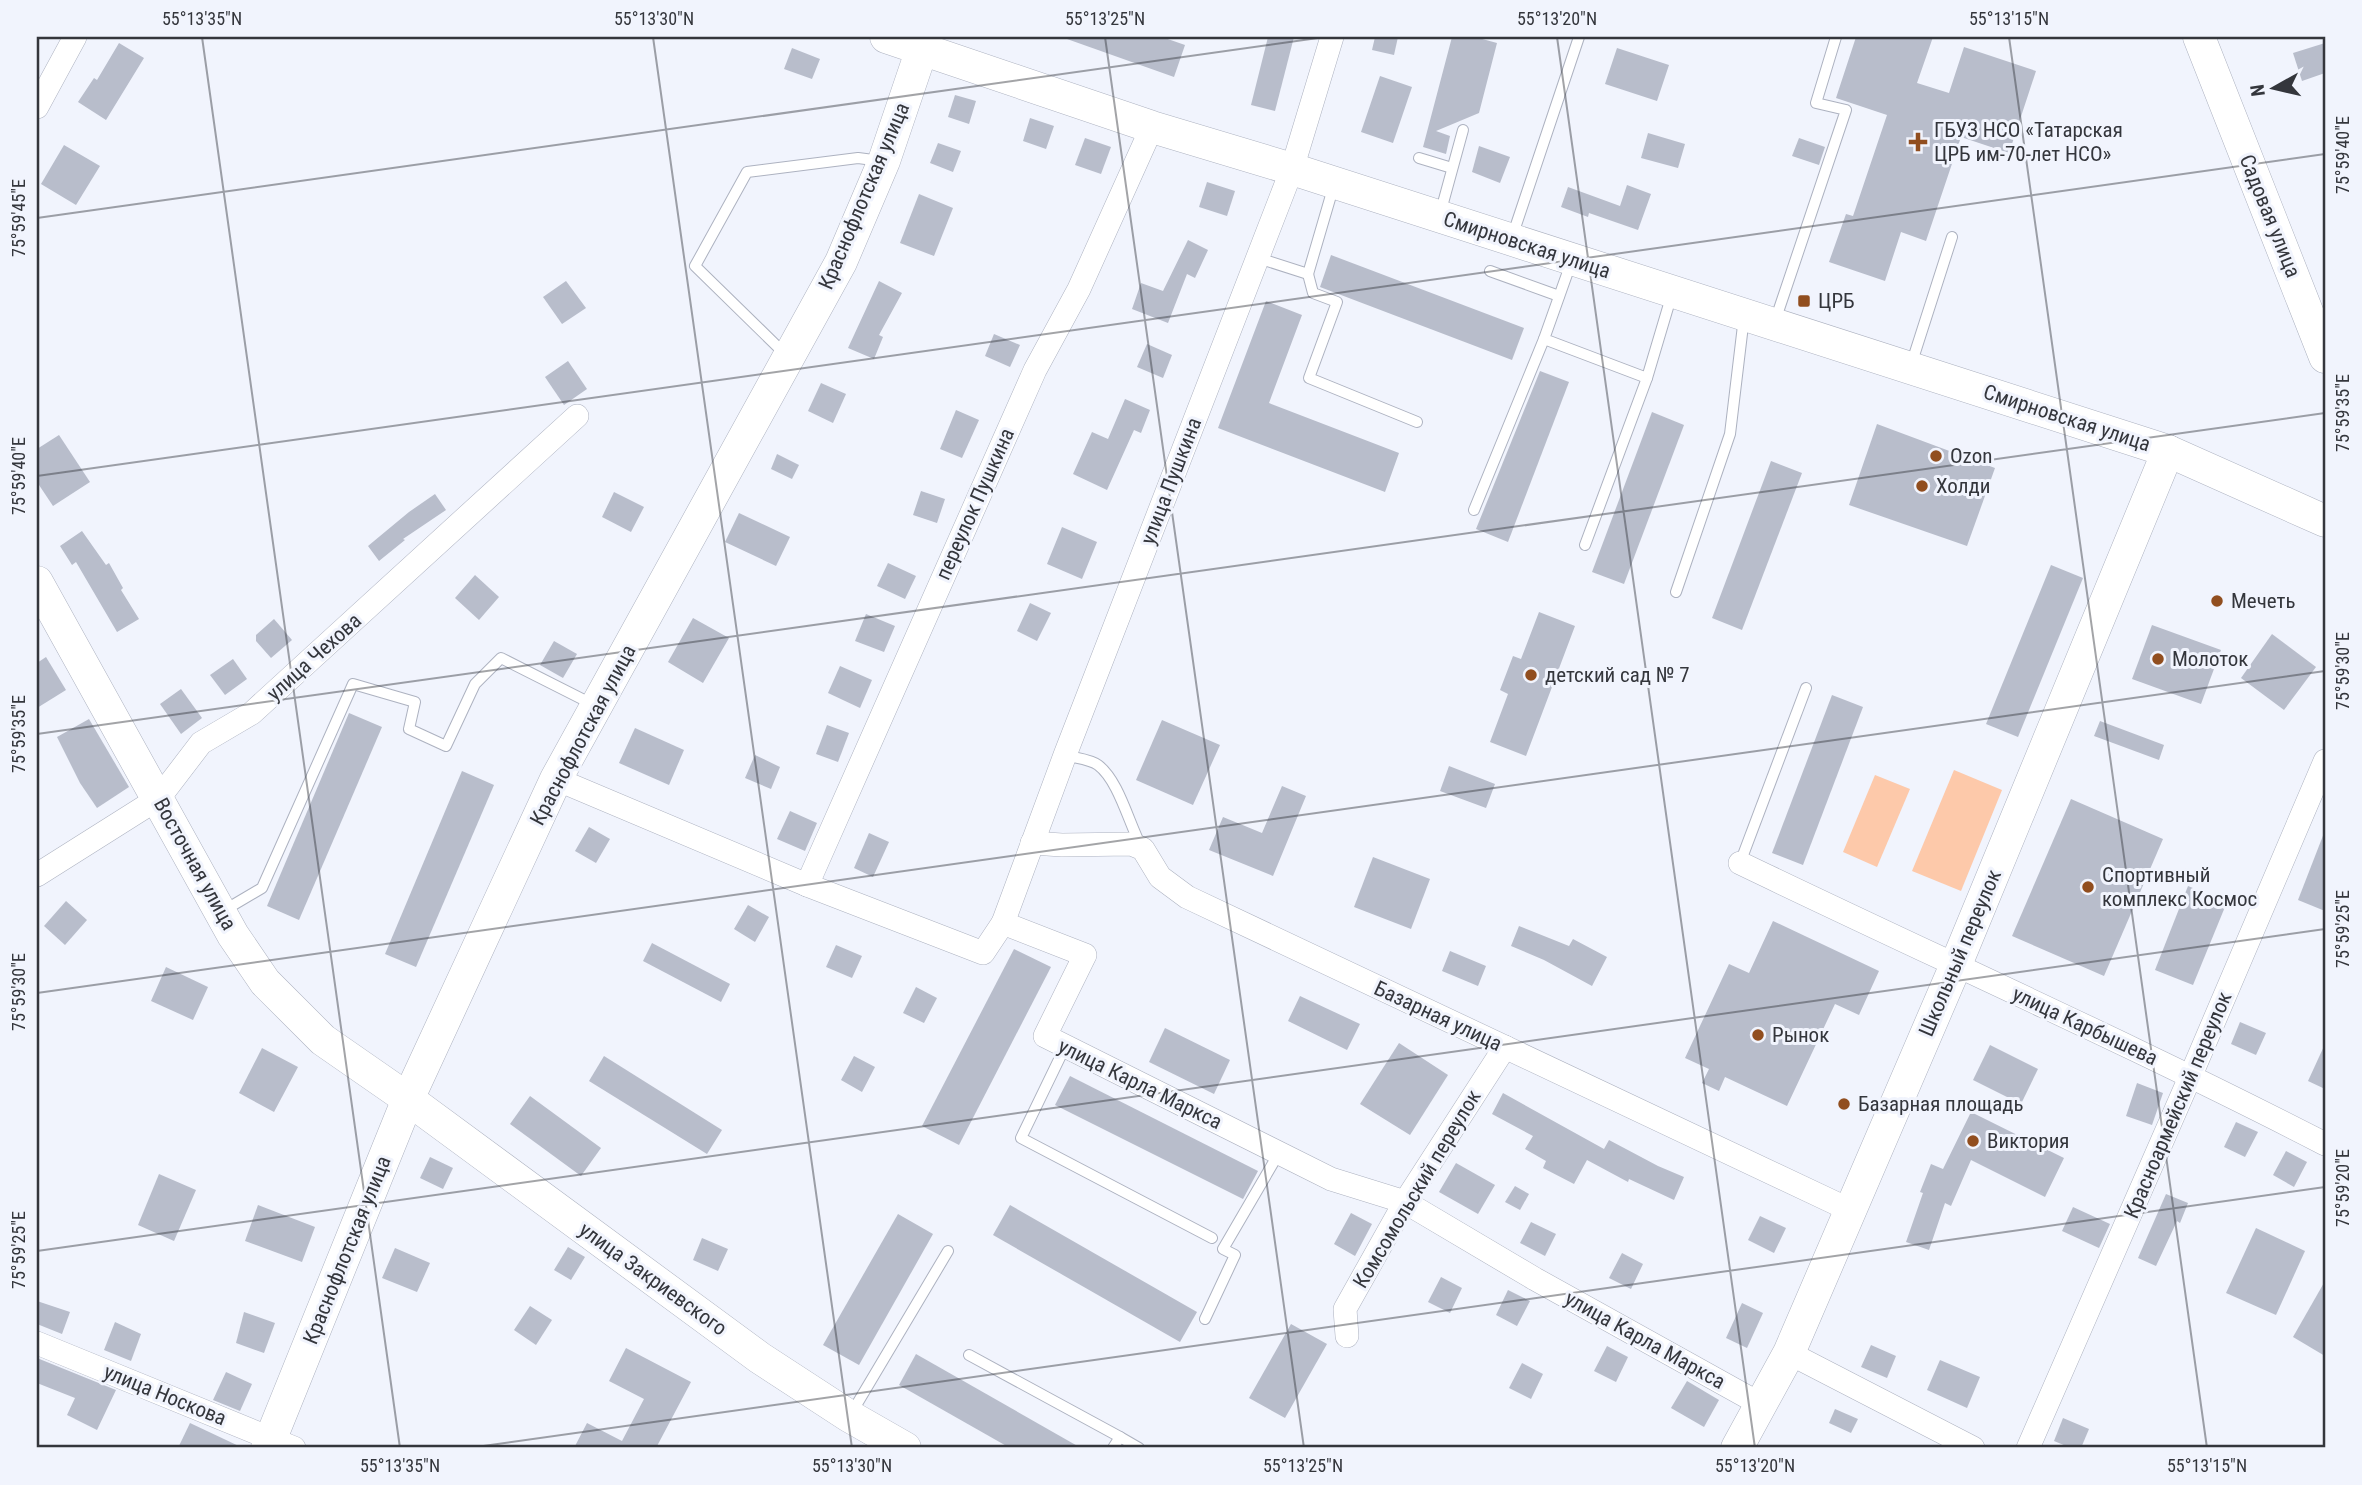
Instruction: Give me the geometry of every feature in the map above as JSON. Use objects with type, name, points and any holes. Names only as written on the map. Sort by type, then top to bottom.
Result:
[{"type":"street","points":[[37,107],[75,37]]},
{"type":"street","name":"Смирновская улица","points":[[886,37],[925,43],[1152,127],[1292,169],[2168,451],[2325,521]]},
{"type":"street","name":"улица Пушкина","points":[[1003,923],[1065,755],[1292,169],[1332,37]]},
{"type":"street","name":"Садовая улица","points":[[2199,37],[2325,357]]},
{"type":"street","name":"Краснофлотская улица","points":[[277,1445],[408,1099],[556,779],[841,262],[884,161],[925,43]]},
{"type":"street","name":"переулок Пушкина","points":[[807,885],[1035,370],[1079,289],[1152,127]]},
{"type":"street","name":"улица Чехова","points":[[37,875],[159,798],[201,743],[252,713],[577,416]]},
{"type":"street","name":"Школьный переулок","points":[[1737,1448],[1789,1353],[1955,967],[2168,451]]},
{"type":"street","name":"Восточная улица","points":[[37,582],[221,912],[265,982],[323,1040],[408,1099]]},
{"type":"street","name":"Красноармейский переулок","points":[[2028,1448],[2192,1075],[2325,761]]},
{"type":"street","points":[[556,779],[807,885],[983,953],[1003,923]]},
{"type":"street","points":[[1032,843],[1131,844],[1143,849]]},
{"type":"street","name":"Базарная улица","points":[[1143,849],[1160,877],[1187,897],[1850,1210]]},
{"type":"street","name":"улица Карбышева","points":[[1740,863],[1955,967],[2192,1075],[2325,1144]]},
{"type":"street","name":"улица Карла Маркса","points":[[1003,923],[1085,954],[1045,1036],[1331,1178],[1405,1202],[1535,1279],[1760,1404]]},
{"type":"street","name":"Комсомольский переулок","points":[[1347,1336],[1345,1309],[1405,1202],[1505,1047]]},
{"type":"street","name":"улица Закриевского","points":[[408,1099],[760,1358],[849,1416],[905,1448]]},
{"type":"street","name":"улица Носкова","points":[[37,1343],[277,1445]]},
{"type":"street","points":[[1789,1353],[1973,1448]]},
{"type":"lane","points":[[1511,239],[1579,37]]},
{"type":"lane","points":[[1774,324],[1846,110],[1816,103],[1836,37]]},
{"type":"lane","points":[[1439,216],[1463,130]]},
{"type":"lane","points":[[789,358],[695,267],[747,172],[858,158],[884,161]]},
{"type":"lane","points":[[1419,158],[1452,168]]},
{"type":"lane","points":[[1335,183],[1308,274],[1313,293],[1337,302],[1309,378],[1417,422]]},
{"type":"lane","points":[[1911,368],[1952,237]]},
{"type":"lane","points":[[1258,258],[1308,274]]},
{"type":"lane","points":[[1474,510],[1544,339],[1572,259]]},
{"type":"lane","points":[[1490,271],[1559,296]]},
{"type":"lane","points":[[1586,545],[1647,378],[1672,291]]},
{"type":"lane","points":[[1676,592],[1730,434],[1744,314]]},
{"type":"lane","points":[[1544,339],[1647,378]]},
{"type":"lane","points":[[221,912],[261,888],[352,684],[415,702],[409,729],[446,746],[475,684],[501,658],[597,706]]},
{"type":"lane","points":[[1740,863],[1806,688]]},
{"type":"lane","points":[[1065,755],[1097,764],[1104,772],[1118,790],[1127,819],[1143,849]]},
{"type":"lane","points":[[1065,1046],[1021,1138],[1212,1238]]},
{"type":"lane","points":[[1205,1319],[1236,1255],[1223,1249],[1279,1153]]},
{"type":"lane","points":[[849,1416],[948,1251]]},
{"type":"lane","points":[[968,1355],[1139,1448]]},
{"type":"lane","points":[[1113,1448],[1120,1437]]},
{"type":"shaded area","points":[[1954,770],[2002,790],[1961,891],[1912,871]]},
{"type":"shaded area","points":[[1875,775],[1910,789],[1877,867],[1843,852]]},
{"type":"building","points":[[1067,37],[1162,37],[1185,45],[1174,77]]},
{"type":"building","points":[[1268,37],[1294,37],[1275,111],[1251,105]]},
{"type":"building","points":[[1375,37],[1398,37],[1394,55],[1372,50]]},
{"type":"building","points":[[1452,37],[1475,37],[1497,43],[1479,113],[1436,131],[1450,136],[1446,154],[1423,147]]},
{"type":"building","name":"ГБУЗ НСО «Татарская ЦРБ им-70-лет НСО»","points":[[1856,37],[1933,37],[1917,83],[1949,93],[1964,47],[2036,71],[2009,153],[1961,137],[1926,241],[1901,232],[1885,281],[1829,262],[1846,214],[1853,216],[1887,115],[1836,98]]},
{"type":"building","points":[[119,43],[144,58],[106,120],[78,102],[94,78],[97,80]]},
{"type":"building","points":[[2325,43],[2325,73],[2302,81],[2293,53]]},
{"type":"building","points":[[792,48],[820,59],[812,79],[784,69]]},
{"type":"building","points":[[1617,48],[1669,65],[1657,101],[1605,84]]},
{"type":"building","points":[[1380,76],[1412,87],[1393,143],[1361,132]]},
{"type":"building","points":[[955,95],[976,101],[969,124],[948,117]]},
{"type":"building","points":[[1030,118],[1054,126],[1046,149],[1023,141]]},
{"type":"building","points":[[1648,133],[1685,144],[1678,168],[1641,158]]},
{"type":"building","points":[[1085,138],[1111,147],[1101,174],[1075,165]]},
{"type":"building","points":[[1799,138],[1825,147],[1819,165],[1792,156]]},
{"type":"building","points":[[938,143],[961,151],[953,172],[930,163]]},
{"type":"building","points":[[64,145],[100,166],[76,205],[41,184]]},
{"type":"building","points":[[1479,146],[1510,157],[1500,183],[1472,172]]},
{"type":"building","points":[[1207,182],[1235,191],[1227,216],[1199,207]]},
{"type":"building","points":[[1627,185],[1651,194],[1638,230],[1589,213],[1588,217],[1561,207],[1568,187],[1620,206]]},
{"type":"building","points":[[919,194],[953,208],[934,256],[900,243]]},
{"type":"building","points":[[1188,240],[1208,250],[1195,278],[1187,274],[1168,323],[1132,309],[1141,283],[1163,291]]},
{"type":"building","points":[[1331,255],[1524,328],[1512,360],[1320,287]]},
{"type":"building","points":[[566,281],[586,308],[562,324],[543,297]]},
{"type":"building","points":[[879,281],[902,293],[879,335],[883,337],[874,359],[848,348]]},
{"type":"building","points":[[1266,301],[1302,315],[1269,403],[1399,453],[1385,492],[1218,428]]},
{"type":"building","points":[[994,334],[1020,345],[1010,367],[985,356]]},
{"type":"building","points":[[1147,344],[1172,355],[1163,378],[1137,367]]},
{"type":"building","points":[[568,361],[587,389],[564,405],[545,377]]},
{"type":"building","points":[[1540,371],[1569,382],[1508,542],[1476,529]]},
{"type":"building","points":[[821,383],[846,394],[833,423],[808,411]]},
{"type":"building","points":[[1125,399],[1150,410],[1141,433],[1134,430],[1107,490],[1073,474],[1092,432],[1108,439]]},
{"type":"building","points":[[956,410],[979,420],[962,458],[940,449]]},
{"type":"building","points":[[1652,412],[1684,425],[1624,584],[1592,572]]},
{"type":"building","name":"Холди","points":[[1877,424],[1995,468],[1967,546],[1849,505]]},
{"type":"building","points":[[59,435],[90,482],[53,506],[37,482],[37,449]]},
{"type":"building","points":[[777,454],[799,465],[792,479],[771,469]]},
{"type":"building","points":[[1771,461],[1802,473],[1742,630],[1712,618]]},
{"type":"building","points":[[921,491],[945,499],[937,523],[913,515]]},
{"type":"building","points":[[614,492],[644,507],[631,532],[602,517]]},
{"type":"building","points":[[435,494],[446,510],[403,539],[405,540],[379,561],[368,546]]},
{"type":"building","points":[[739,513],[790,537],[776,566],[725,542]]},
{"type":"building","points":[[1062,527],[1097,542],[1082,579],[1047,564]]},
{"type":"building","points":[[82,531],[106,565],[109,563],[123,588],[121,590],[139,619],[117,632],[76,562],[72,565],[60,546]]},
{"type":"building","points":[[888,563],[916,576],[905,599],[877,586]]},
{"type":"building","points":[[2051,565],[2083,578],[2018,737],[1986,724]]},
{"type":"building","points":[[475,575],[499,597],[479,620],[455,598]]},
{"type":"building","points":[[1030,603],[1051,613],[1037,641],[1017,631]]},
{"type":"building","name":"детский сад № 7","points":[[1539,612],[1575,626],[1526,756],[1490,742],[1508,694],[1500,690],[1513,656],[1521,659]]},
{"type":"building","points":[[866,614],[895,626],[884,652],[855,641]]},
{"type":"building","points":[[693,618],[729,638],[703,683],[668,662]]},
{"type":"building","points":[[274,619],[292,640],[271,658],[256,641],[256,635]]},
{"type":"building","points":[[2152,625],[2221,650],[2201,704],[2132,679]]},
{"type":"building","points":[[2272,634],[2316,667],[2284,710],[2241,678]]},
{"type":"building","points":[[554,641],[577,654],[563,678],[540,665]]},
{"type":"building","points":[[46,657],[66,690],[37,708],[37,663]]},
{"type":"building","points":[[233,659],[247,679],[225,695],[210,675]]},
{"type":"building","points":[[840,666],[872,680],[860,708],[828,693]]},
{"type":"building","points":[[181,689],[202,718],[181,734],[160,704]]},
{"type":"building","points":[[1832,695],[1863,707],[1803,865],[1772,853]]},
{"type":"building","points":[[349,713],[382,727],[299,920],[267,906]]},
{"type":"building","points":[[89,719],[129,787],[97,808],[80,783],[57,737]]},
{"type":"building","points":[[1162,720],[1220,745],[1193,805],[1136,780]]},
{"type":"building","points":[[2100,721],[2164,745],[2159,760],[2094,736]]},
{"type":"building","points":[[827,725],[849,733],[838,762],[816,754]]},
{"type":"building","points":[[635,728],[684,750],[669,785],[619,763]]},
{"type":"building","points":[[755,755],[780,767],[771,789],[745,778]]},
{"type":"building","points":[[1449,766],[1495,784],[1486,808],[1440,791]]},
{"type":"building","points":[[462,771],[494,785],[416,967],[385,954]]},
{"type":"building","points":[[1282,786],[1306,796],[1273,876],[1209,850],[1223,817],[1262,833]]},
{"type":"building","name":"Спортивный комплекс Космос","points":[[2071,799],[2163,839],[2104,976],[2012,936]]},
{"type":"building","points":[[790,811],[817,823],[805,851],[777,839]]},
{"type":"building","points":[[589,827],[610,839],[596,863],[575,851]]},
{"type":"building","points":[[869,833],[889,842],[873,877],[854,868]]},
{"type":"building","points":[[2325,833],[2325,911],[2298,900]]},
{"type":"building","points":[[1373,857],[1430,879],[1411,929],[1354,907]]},
{"type":"building","points":[[2188,886],[2227,902],[2193,985],[2155,970]]},
{"type":"building","points":[[66,901],[87,920],[65,945],[44,926]]},
{"type":"building","points":[[748,905],[769,917],[755,942],[734,929]]},
{"type":"building","name":"Рынок","points":[[1773,921],[1879,971],[1859,1015],[1835,1004],[1787,1106],[1725,1077],[1719,1091],[1702,1083],[1709,1069],[1685,1058],[1729,964],[1749,973]]},
{"type":"building","points":[[1519,926],[1569,946],[1573,939],[1607,957],[1592,986],[1511,946]]},
{"type":"building","points":[[652,943],[730,984],[721,1002],[643,961]]},
{"type":"building","points":[[836,945],[862,956],[852,978],[826,967]]},
{"type":"building","points":[[1014,949],[1051,967],[959,1145],[922,1126]]},
{"type":"building","points":[[1450,951],[1486,966],[1478,986],[1442,971]]},
{"type":"building","points":[[166,967],[208,987],[193,1020],[151,1001]]},
{"type":"building","points":[[916,987],[937,998],[924,1023],[903,1013]]},
{"type":"building","points":[[1300,996],[1360,1024],[1347,1050],[1288,1021]]},
{"type":"building","points":[[2240,1022],[2266,1033],[2256,1055],[2231,1044]]},
{"type":"building","points":[[1165,1028],[1230,1060],[1214,1094],[1149,1062]]},
{"type":"building","points":[[1399,1043],[1448,1075],[1410,1135],[1360,1104]]},
{"type":"building","points":[[2325,1044],[2325,1089],[2308,1081]]},
{"type":"building","points":[[1990,1045],[2038,1069],[2021,1104],[1973,1080]]},
{"type":"building","points":[[262,1048],[298,1067],[274,1112],[239,1093]]},
{"type":"building","points":[[604,1056],[722,1130],[707,1154],[589,1081]]},
{"type":"building","points":[[854,1056],[875,1067],[862,1092],[841,1080]]},
{"type":"building","points":[[1070,1076],[1258,1171],[1243,1199],[1055,1105]]},
{"type":"building","points":[[2137,1083],[2163,1093],[2152,1125],[2126,1116]]},
{"type":"building","points":[[1503,1093],[1604,1149],[1609,1140],[1684,1177],[1674,1200],[1629,1179],[1628,1182],[1587,1160],[1574,1184],[1543,1168],[1546,1161],[1525,1149],[1533,1136],[1492,1114]]},
{"type":"building","points":[[530,1096],[601,1148],[581,1176],[510,1124]]},
{"type":"building","points":[[1971,1112],[2064,1158],[2045,1197],[1971,1160],[1951,1206],[1945,1203],[1929,1250],[1906,1242],[1931,1164],[1943,1169]]},
{"type":"building","points":[[2236,1122],[2258,1132],[2245,1157],[2224,1147]]},
{"type":"building","points":[[2286,1151],[2307,1162],[2294,1187],[2273,1175]]},
{"type":"building","points":[[430,1157],[453,1168],[443,1189],[420,1178]]},
{"type":"building","points":[[1456,1163],[1495,1185],[1478,1214],[1439,1192]]},
{"type":"building","points":[[159,1174],[196,1190],[174,1241],[138,1225]]},
{"type":"building","points":[[1515,1186],[1529,1194],[1520,1210],[1505,1202]]},
{"type":"building","points":[[2166,1194],[2188,1203],[2156,1266],[2138,1258]]},
{"type":"building","points":[[258,1205],[315,1227],[302,1262],[245,1241]]},
{"type":"building","points":[[1010,1205],[1197,1312],[1180,1342],[993,1235]]},
{"type":"building","points":[[2073,1207],[2110,1224],[2099,1248],[2062,1231]]},
{"type":"building","points":[[1351,1213],[1372,1224],[1355,1256],[1334,1244]]},
{"type":"building","points":[[898,1214],[933,1234],[859,1365],[823,1345]]},
{"type":"building","points":[[1760,1216],[1786,1228],[1774,1253],[1748,1240]]},
{"type":"building","points":[[1531,1222],[1556,1234],[1545,1256],[1520,1243]]},
{"type":"building","points":[[2256,1228],[2305,1251],[2276,1315],[2226,1293]]},
{"type":"building","points":[[702,1238],[728,1249],[718,1271],[693,1260]]},
{"type":"building","points":[[568,1247],[585,1257],[571,1280],[554,1270]]},
{"type":"building","points":[[395,1248],[430,1263],[417,1292],[382,1278]]},
{"type":"building","points":[[1622,1253],[1643,1264],[1631,1289],[1609,1278]]},
{"type":"building","points":[[1441,1277],[1462,1288],[1450,1313],[1428,1302]]},
{"type":"building","points":[[2325,1281],[2325,1356],[2293,1337]]},
{"type":"building","points":[[1508,1290],[1530,1301],[1517,1326],[1496,1315]]},
{"type":"building","points":[[37,1301],[70,1312],[62,1334],[37,1324]]},
{"type":"building","points":[[1742,1303],[1763,1313],[1747,1348],[1726,1338]]},
{"type":"building","points":[[530,1306],[552,1320],[536,1345],[514,1330]]},
{"type":"building","points":[[244,1312],[275,1323],[264,1353],[236,1343]]},
{"type":"building","points":[[115,1322],[141,1334],[131,1361],[104,1350]]},
{"type":"building","points":[[1291,1324],[1327,1344],[1285,1418],[1249,1398]]},
{"type":"building","points":[[1871,1345],[1896,1356],[1887,1378],[1861,1367]]},
{"type":"building","points":[[1607,1346],[1628,1357],[1616,1382],[1594,1371]]},
{"type":"building","points":[[626,1348],[691,1382],[656,1448],[574,1448],[587,1423],[622,1441],[644,1399],[609,1381]]},
{"type":"building","points":[[916,1354],[1081,1448],[1010,1448],[899,1385]]},
{"type":"building","points":[[37,1358],[116,1390],[97,1430],[67,1415],[75,1398],[37,1383]]},
{"type":"building","points":[[1940,1360],[1980,1377],[1967,1408],[1927,1390]]},
{"type":"building","points":[[1522,1363],[1543,1374],[1531,1399],[1509,1388]]},
{"type":"building","points":[[226,1372],[252,1384],[240,1411],[213,1400]]},
{"type":"building","points":[[1687,1381],[1719,1400],[1704,1427],[1671,1408]]},
{"type":"building","points":[[1835,1409],[1858,1419],[1851,1433],[1829,1423]]},
{"type":"building","points":[[2063,1418],[2089,1429],[2081,1448],[2071,1448],[2054,1441]]},
{"type":"building","points":[[190,1423],[243,1448],[178,1448]]},
{"type":"place","name":"ГБУЗ НСО «Татарская ЦРБ им-70-лет НСО»","points":[[1918,142]]},
{"type":"place","name":"ЦРБ","points":[[1804,301]]},
{"type":"place","name":"Ozon","points":[[1936,456]]},
{"type":"place","name":"Холди","points":[[1922,486]]},
{"type":"place","name":"Мечеть","points":[[2217,601]]},
{"type":"place","name":"Молоток","points":[[2158,659]]},
{"type":"place","name":"детский сад № 7","points":[[1531,675]]},
{"type":"place","name":"Спортивный комплекс Космос","points":[[2088,887]]},
{"type":"place","name":"Рынок","points":[[1758,1035]]},
{"type":"place","name":"Базарная площадь","points":[[1844,1104]]},
{"type":"place","name":"Виктория","points":[[1973,1141]]}]
